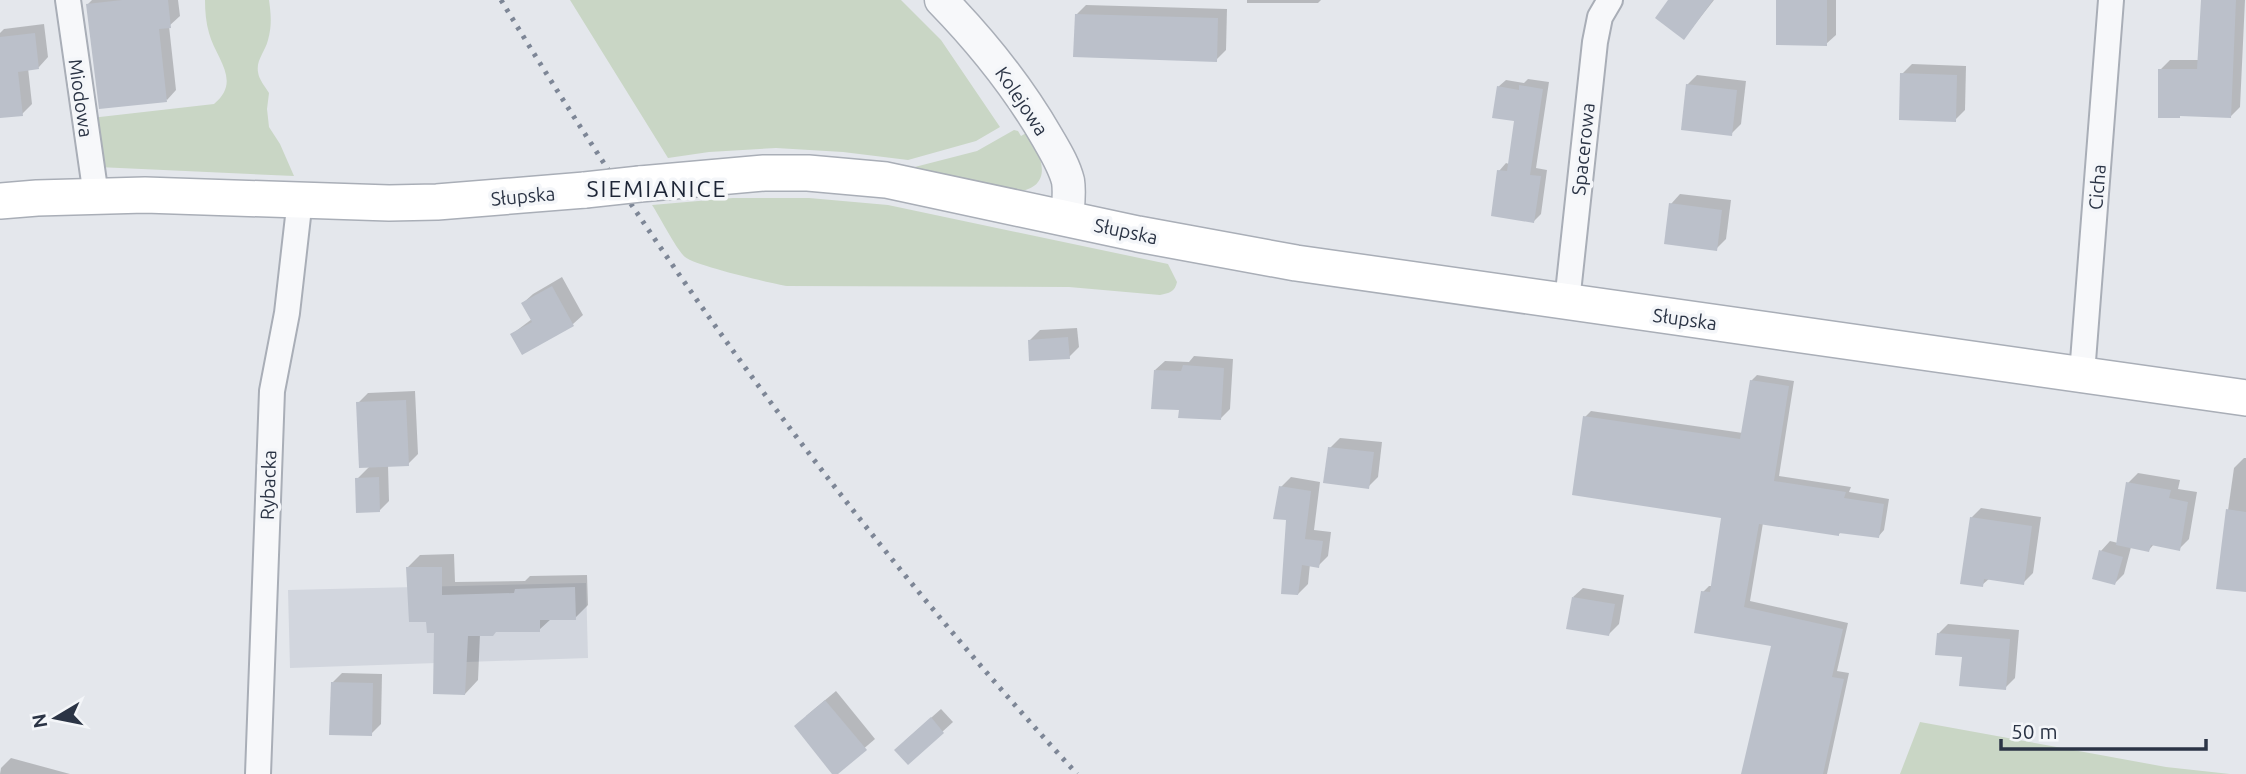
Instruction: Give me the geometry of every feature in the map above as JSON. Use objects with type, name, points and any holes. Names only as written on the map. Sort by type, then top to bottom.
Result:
[{"type":"main road","name":"Słupska","points":[[0,201],[96,195],[437,202],[764,173],[853,176],[915,186],[1249,255],[2246,398]]},
{"type":"street","name":"Miodowa","points":[[68,0],[96,195]]},
{"type":"street","name":"Kolejowa","points":[[941,0],[968,27],[1006,75],[1059,157],[1069,191],[1067,219]]},
{"type":"street","name":"Spacerowa","points":[[1567,302],[1594,42],[1600,17],[1610,0]]},
{"type":"street","name":"Cicha","points":[[2082,374],[2111,0]]},
{"type":"street","name":"Rybacka","points":[[258,774],[272,391],[287,313],[300,199]]},
{"type":"shaded area","points":[[586,583],[588,658],[290,668],[288,590]]},
{"type":"green space","points":[[205,0],[269,0],[270,30],[258,64],[258,72],[269,93],[269,127],[294,176],[98,167],[91,118],[214,104],[222,95],[227,78],[209,33]]},
{"type":"green space","points":[[570,0],[901,0],[941,40],[1000,127],[976,141],[908,160],[776,148],[709,152],[668,158]]},
{"type":"green space","points":[[1014,130],[1021,136],[1028,132],[1040,160],[1041,177],[1037,184],[1029,189],[1016,192],[907,169],[977,151]]},
{"type":"green space","points":[[733,198],[809,198],[888,205],[1168,264],[1177,282],[1173,290],[1160,295],[1069,287],[787,286],[718,269],[685,257],[652,205]]},
{"type":"green space","points":[[1920,722],[2166,767],[2230,774],[1900,774]]},
{"type":"building","points":[[122,0],[168,0],[171,28],[159,29],[167,102],[99,109],[86,4]]},
{"type":"building","points":[[1668,0],[1713,0],[1684,40],[1655,18]]},
{"type":"building","points":[[1776,0],[1827,0],[1827,46],[1776,45]]},
{"type":"building","points":[[2201,0],[2236,0],[2231,118],[2158,118],[2158,69],[2197,69]]},
{"type":"building","points":[[1075,14],[1218,18],[1217,62],[1073,57]]},
{"type":"building","points":[[35,33],[39,69],[18,72],[23,116],[0,118],[0,37]]},
{"type":"building","points":[[1900,73],[1957,75],[1956,122],[1899,120]]},
{"type":"building","points":[[1686,84],[1737,90],[1732,136],[1681,130]]},
{"type":"building","points":[[1519,85],[1543,89],[1530,175],[1541,176],[1534,223],[1491,216],[1497,170],[1507,171],[1514,121],[1492,118],[1497,86],[1519,90]]},
{"type":"building","points":[[1669,203],[1722,210],[1717,251],[1664,244]]},
{"type":"building","points":[[552,286],[574,326],[522,355],[510,334],[532,322],[521,303]]},
{"type":"building","points":[[1068,337],[1070,359],[1029,361],[1028,340]]},
{"type":"building","points":[[1183,365],[1224,368],[1221,420],[1178,418],[1179,410],[1151,409],[1154,370],[1181,371]]},
{"type":"building","points":[[1750,380],[1789,386],[1774,481],[1846,492],[1844,498],[1884,504],[1879,538],[1839,533],[1839,536],[1759,524],[1744,607],[1843,629],[1832,677],[1844,679],[1823,774],[1741,774],[1771,646],[1694,633],[1701,591],[1710,592],[1721,518],[1572,495],[1583,416],[1740,439]]},
{"type":"building","points":[[406,400],[409,466],[359,468],[356,402]]},
{"type":"building","points":[[1328,447],[1374,452],[1369,489],[1323,483]]},
{"type":"building","points":[[379,477],[380,512],[356,513],[355,478]]},
{"type":"building","points":[[2126,482],[2171,490],[2169,498],[2188,502],[2180,551],[2151,545],[2149,552],[2116,545]]},
{"type":"building","points":[[1279,486],[1311,491],[1305,539],[1323,541],[1319,568],[1302,565],[1298,595],[1281,594],[1286,520],[1273,519]]},
{"type":"building","points":[[2226,509],[2246,512],[2246,592],[2216,589]]},
{"type":"building","points":[[1970,517],[2032,526],[2024,585],[1984,579],[1983,587],[1960,584]]},
{"type":"building","points":[[2099,550],[2123,557],[2115,585],[2092,579]]},
{"type":"building","points":[[406,567],[442,567],[442,595],[514,593],[515,589],[575,587],[576,620],[540,620],[540,632],[496,632],[493,636],[468,636],[465,695],[433,694],[434,633],[427,633],[426,622],[409,622]]},
{"type":"building","points":[[1572,597],[1615,604],[1609,636],[1566,629]]},
{"type":"building","points":[[1937,633],[2010,639],[2006,690],[1959,686],[1962,657],[1935,655]]},
{"type":"building","points":[[331,682],[373,683],[372,736],[329,735]]},
{"type":"building","points":[[825,700],[867,750],[838,774],[832,774],[794,726]]},
{"type":"building","points":[[931,717],[944,733],[908,765],[894,750]]},
{"type":"railway","points":[[501,0],[631,204],[770,401],[919,592],[1077,774]]},
{"type":"district","name":"SIEMIANICE","points":[[657,188]]}]
